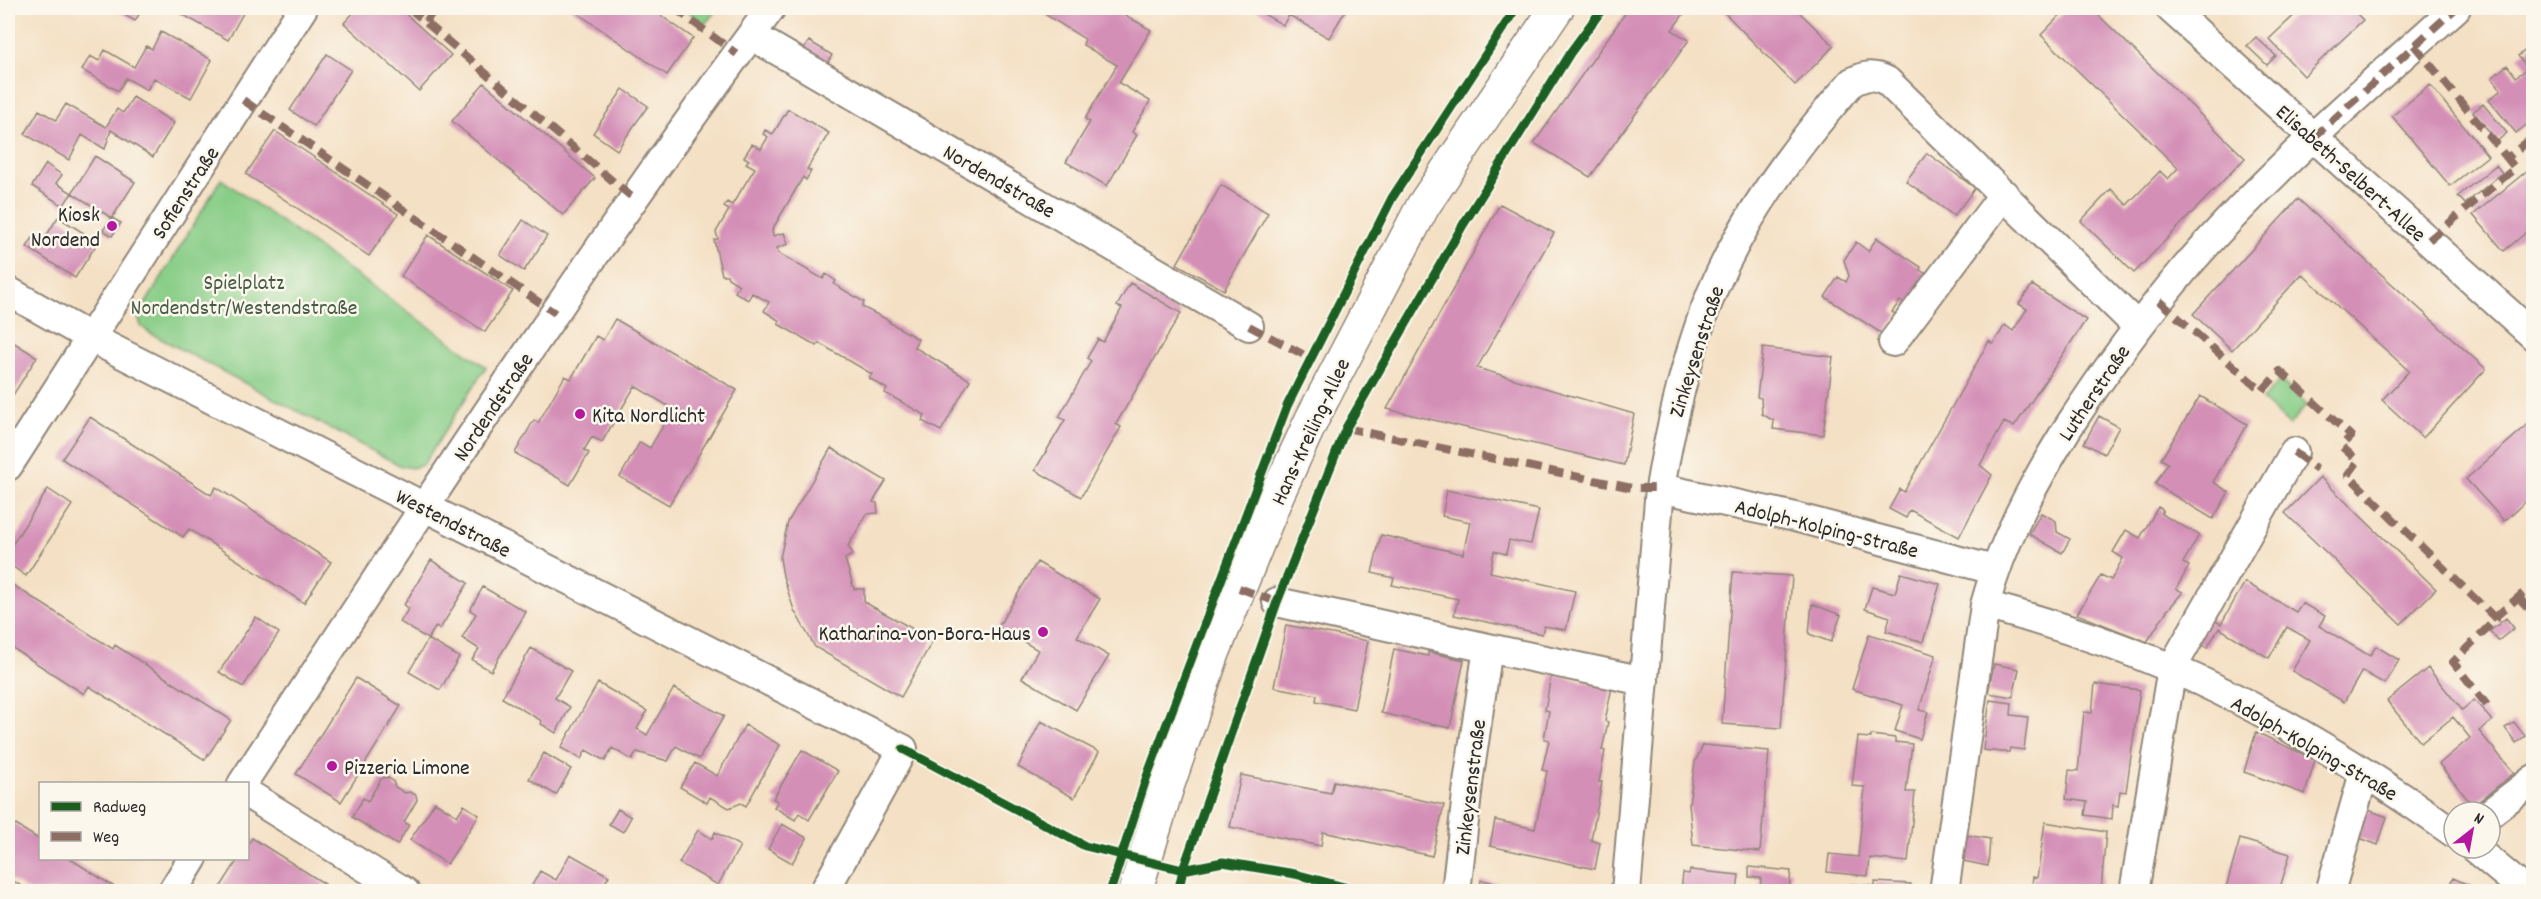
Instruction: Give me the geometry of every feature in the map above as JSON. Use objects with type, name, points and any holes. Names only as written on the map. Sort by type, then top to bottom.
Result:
[{"type":"street","name":"Sofienstraße","points":[[8,466],[303,8]]},
{"type":"street","name":"Nordendstraße","points":[[243,782],[599,248],[771,8]]},
{"type":"street","name":"Hans-Kreiling-Allee","points":[[1135,891],[1167,787],[1213,653],[1277,495],[1312,419],[1423,206],[1557,8]]},
{"type":"street","name":"Elisabeth-Selbert-Allee","points":[[2170,8],[2534,336]]},
{"type":"street","name":"Lutherstraße","points":[[1944,891],[1985,605],[1994,570],[2022,507],[2051,456],[2084,403],[2138,327],[2190,264],[2313,138],[2456,8]]},
{"type":"street","name":"Nordendstraße","points":[[751,35],[1249,326]]},
{"type":"street","name":"Zinkeysenstraße","points":[[1626,891],[1660,488],[1670,429],[1697,331],[1719,278],[1745,227],[1782,171],[1852,82],[1865,75],[1876,76],[1887,81],[2138,327]]},
{"type":"street","points":[[1893,342],[2004,194]]},
{"type":"street","name":"Westendstraße","points":[[8,291],[91,338],[903,748],[824,891]]},
{"type":"street","points":[[2134,891],[2172,668],[2294,452]]},
{"type":"street","name":"Adolph-Kolping-Straße","points":[[1660,488],[1791,516],[1994,570]]},
{"type":"street","points":[[1277,602],[1644,681]]},
{"type":"street","name":"Adolph-Kolping-Straße","points":[[1985,605],[2057,625],[2172,668],[2277,720],[2364,772],[2442,825]]},
{"type":"street","name":"Zinkeysenstraße","points":[[1456,891],[1469,776],[1488,648]]},
{"type":"street","points":[[2330,891],[2364,772]]},
{"type":"street","points":[[2502,804],[2534,779]]},
{"type":"street","points":[[249,795],[405,891]]},
{"type":"street","points":[[172,891],[192,860]]},
{"type":"street","points":[[2489,860],[2527,891]]},
{"type":"green space","points":[[683,8],[718,8],[705,24]]},
{"type":"green space","name":"Spielplatz Nordendstr/Westendstraße","points":[[221,179],[486,367],[423,465],[412,468],[401,466],[150,333],[141,326],[138,316]]},
{"type":"green space","points":[[2280,380],[2307,405],[2289,425],[2262,400]]},
{"type":"building","points":[[8,8],[15,8],[8,22]]},
{"type":"building","points":[[112,8],[143,8],[135,21]]},
{"type":"building","points":[[181,8],[246,8],[228,40],[178,12]]},
{"type":"building","points":[[358,8],[399,8],[451,55],[419,91],[344,23]]},
{"type":"building","points":[[570,8],[650,8],[693,38],[667,75]]},
{"type":"building","points":[[1041,8],[1121,8],[1118,11],[1151,30],[1119,83],[1150,101],[1132,132],[1137,135],[1107,186],[1066,162],[1090,122],[1085,119],[1117,65],[1083,45],[1085,39],[1046,15],[1048,11]]},
{"type":"building","points":[[1253,8],[1347,8],[1329,38],[1289,15],[1283,25]]},
{"type":"building","points":[[1629,8],[1688,8],[1672,30],[1689,40],[1590,177],[1534,143]]},
{"type":"building","points":[[1720,8],[1795,8],[1834,46],[1795,85]]},
{"type":"building","points":[[2067,8],[2091,8],[2245,158],[2134,273],[2081,221],[2111,189],[2127,205],[2160,171],[2168,179],[2178,168],[2041,35]]},
{"type":"building","points":[[2302,8],[2351,8],[2363,20],[2304,76],[2269,39]]},
{"type":"building","points":[[161,32],[212,60],[191,98],[154,78],[147,90],[126,78],[118,91],[82,70],[90,56],[99,61],[105,50],[134,67],[146,46],[152,49]]},
{"type":"building","points":[[2256,37],[2276,56],[2267,65],[2247,46]]},
{"type":"building","points":[[809,41],[832,55],[825,67],[802,52]]},
{"type":"building","points":[[2534,44],[2534,119],[2516,133],[2489,100],[2501,90],[2492,78],[2507,65],[2516,77],[2528,68],[2518,56]]},
{"type":"building","points":[[327,54],[351,70],[314,126],[290,110]]},
{"type":"building","points":[[484,83],[595,178],[563,215],[452,121]]},
{"type":"building","points":[[2430,85],[2488,156],[2450,186],[2392,116]]},
{"type":"building","points":[[623,89],[648,106],[617,150],[593,133]]},
{"type":"building","points":[[133,97],[174,123],[153,157],[111,130],[105,149],[82,135],[69,160],[25,134],[39,110],[56,120],[66,104],[106,127],[117,109],[123,113]]},
{"type":"building","points":[[2483,104],[2507,133],[2497,141],[2473,112]]},
{"type":"building","points":[[788,109],[829,133],[807,169],[811,171],[806,180],[803,177],[772,230],[773,236],[784,233],[788,244],[777,248],[778,253],[823,279],[826,274],[836,281],[834,284],[864,302],[862,307],[918,339],[914,347],[970,380],[941,431],[922,421],[925,415],[885,393],[887,389],[869,378],[872,374],[819,343],[817,346],[778,324],[780,321],[764,311],[769,302],[752,293],[748,300],[735,292],[739,285],[727,275],[722,275],[714,240],[718,239],[716,232],[729,210],[724,207],[727,202],[732,205],[755,168],[746,163],[749,160],[744,157],[752,144],[761,149],[768,137],[763,134],[765,130],[773,134]]},
{"type":"building","points":[[275,131],[398,214],[369,256],[246,174]]},
{"type":"building","points":[[1927,153],[1975,188],[1954,216],[1906,181]]},
{"type":"building","points":[[95,156],[135,182],[112,218],[72,193]]},
{"type":"building","points":[[46,164],[62,175],[56,183],[72,193],[63,206],[32,186]]},
{"type":"building","points":[[2496,165],[2502,173],[2465,204],[2458,196]]},
{"type":"building","points":[[2534,165],[2534,226],[2504,251],[2473,215]]},
{"type":"building","points":[[1221,185],[1268,213],[1224,290],[1177,264]]},
{"type":"building","points":[[2298,199],[2486,369],[2423,438],[2382,400],[2409,371],[2302,274],[2232,350],[2193,314]]},
{"type":"building","points":[[1500,204],[1554,233],[1477,368],[1634,414],[1624,465],[1387,409]]},
{"type":"building","points":[[58,217],[98,242],[75,278],[27,247],[36,233],[45,238]]},
{"type":"building","name":"Kiosk Nordend","points":[[112,218],[121,223],[112,236],[103,230]]},
{"type":"building","points":[[523,220],[547,236],[524,271],[500,255]]},
{"type":"building","points":[[428,235],[513,291],[485,332],[401,276]]},
{"type":"building","points":[[1877,238],[1921,267],[1920,270],[1929,276],[1909,307],[1900,301],[1892,312],[1897,315],[1884,335],[1825,297],[1838,277],[1846,282],[1849,276],[1844,260],[1856,242],[1868,251]]},
{"type":"building","points":[[1130,283],[1181,313],[1116,424],[1121,427],[1081,497],[1035,470],[1065,420],[1059,417],[1091,361],[1087,358],[1098,339],[1103,342],[1122,308],[1117,306]]},
{"type":"building","points":[[2032,285],[2086,320],[2014,427],[2004,422],[1980,465],[1992,475],[1959,537],[1910,510],[1906,518],[1889,509],[1900,489],[1904,492],[1989,341],[1993,344],[2005,325],[2013,331],[2027,309],[2019,304]]},
{"type":"building","name":"Kita Nordlicht","points":[[615,319],[737,390],[669,505],[620,477],[640,442],[650,448],[673,409],[635,386],[602,442],[592,437],[584,450],[589,453],[570,485],[515,453],[534,420],[538,423],[565,376],[571,379],[596,336],[603,340]]},
{"type":"building","points":[[8,339],[37,357],[8,403]]},
{"type":"building","points":[[1763,348],[1833,357],[1823,435],[1773,429],[1774,421],[1762,414],[1761,398],[1757,397]]},
{"type":"building","points":[[2200,396],[2247,424],[2213,482],[2229,492],[2213,519],[2155,484],[2168,463],[2161,459]]},
{"type":"building","points":[[2099,416],[2119,427],[2104,454],[2084,443]]},
{"type":"building","points":[[90,417],[211,495],[216,487],[331,562],[304,603],[189,529],[183,537],[62,459]]},
{"type":"building","points":[[2534,419],[2534,494],[2504,521],[2466,479]]},
{"type":"building","points":[[831,448],[886,481],[873,502],[877,503],[878,513],[867,514],[848,546],[853,554],[845,559],[854,589],[864,589],[864,602],[933,640],[901,697],[815,647],[794,610],[783,576],[780,558],[788,522]]},
{"type":"building","points":[[2320,477],[2436,589],[2401,624],[2285,513]]},
{"type":"building","points":[[48,489],[72,505],[26,576],[8,563],[8,551]]},
{"type":"building","points":[[1447,490],[1539,510],[1531,544],[1509,540],[1506,554],[1494,551],[1490,572],[1575,591],[1566,630],[1544,626],[1542,634],[1454,615],[1458,599],[1392,585],[1394,578],[1372,573],[1381,535],[1463,554],[1470,522],[1442,516]]},
{"type":"building","points":[[2158,507],[2163,510],[2161,514],[2199,535],[2183,563],[2189,566],[2176,589],[2183,592],[2166,612],[2147,642],[2077,614],[2101,575],[2111,580],[2123,558],[2113,552],[2126,530],[2140,538]]},
{"type":"building","points":[[2041,513],[2056,521],[2057,532],[2070,539],[2062,553],[2029,534]]},
{"type":"building","points":[[431,560],[468,583],[440,629],[436,626],[428,639],[400,622],[409,608],[404,605]]},
{"type":"building","name":"Katharina-von-Bora-Haus","points":[[1037,562],[1100,599],[1077,637],[1109,656],[1076,710],[1022,678],[1038,650],[998,627]]},
{"type":"building","points":[[1733,572],[1792,576],[1781,728],[1722,724]]},
{"type":"building","points":[[1901,573],[1940,584],[1923,642],[1886,631],[1890,617],[1865,609],[1872,587],[1895,593]]},
{"type":"building","points":[[8,582],[113,649],[115,645],[231,720],[205,760],[89,686],[84,694],[8,645]]},
{"type":"building","points":[[2245,582],[2296,612],[2302,603],[2325,616],[2319,626],[2370,656],[2376,646],[2399,660],[2385,684],[2362,671],[2344,702],[2292,671],[2310,640],[2287,627],[2269,658],[2219,628],[2207,648],[2196,641],[2210,618],[2221,624]]},
{"type":"building","points":[[483,587],[526,612],[491,671],[472,660],[479,649],[462,638],[476,614],[470,610]]},
{"type":"building","points":[[1812,604],[1841,615],[1831,642],[1809,634]]},
{"type":"building","points":[[256,617],[279,633],[243,687],[219,672]]},
{"type":"building","points":[[2506,618],[2514,628],[2498,641],[2490,631]]},
{"type":"building","points":[[1286,625],[1368,641],[1354,709],[1316,701],[1317,695],[1274,687]]},
{"type":"building","points":[[1869,634],[1936,655],[1919,710],[1928,712],[1920,739],[1895,731],[1903,705],[1852,689]]},
{"type":"building","points":[[428,639],[459,657],[440,690],[409,672]]},
{"type":"building","points":[[531,648],[571,671],[555,698],[570,707],[556,733],[541,724],[542,721],[502,698]]},
{"type":"building","points":[[1394,649],[1428,656],[1428,652],[1464,660],[1450,728],[1381,713]]},
{"type":"building","points":[[1994,664],[2019,669],[2013,697],[1988,693]]},
{"type":"building","points":[[2428,668],[2462,710],[2474,700],[2483,710],[2492,721],[2479,731],[2514,773],[2480,800],[2468,800],[2439,764],[2470,738],[2453,717],[2421,743],[2387,701]]},
{"type":"building","points":[[1551,675],[1612,687],[1605,721],[1608,722],[1602,750],[1605,751],[1599,782],[1602,782],[1591,840],[1600,843],[1595,869],[1490,846],[1495,820],[1535,829],[1547,771],[1542,770],[1549,740],[1544,739],[1549,711],[1545,710]]},
{"type":"building","points":[[356,678],[401,706],[341,802],[296,774]]},
{"type":"building","points":[[598,683],[647,711],[637,729],[647,735],[674,688],[724,716],[699,759],[676,746],[668,761],[637,752],[632,760],[612,748],[605,761],[586,750],[581,759],[561,748]]},
{"type":"building","points":[[2095,684],[2140,690],[2126,792],[2120,791],[2118,806],[2113,805],[2112,819],[2085,815],[2087,802],[2066,799],[2069,770],[2078,771],[2084,712],[2092,713]]},
{"type":"building","points":[[1990,700],[2012,703],[2011,715],[2028,717],[2024,750],[2010,748],[2009,752],[2001,752],[1983,750]]},
{"type":"building","points":[[1041,721],[1099,752],[1074,798],[1018,767]]},
{"type":"building","points":[[2514,722],[2525,736],[2516,743],[2505,728]]},
{"type":"building","points":[[745,725],[780,745],[746,806],[741,803],[729,808],[710,797],[707,803],[680,787],[695,763],[717,776]]},
{"type":"building","points":[[2256,732],[2315,760],[2305,794],[2244,772]]},
{"type":"building","points":[[1871,735],[1895,738],[1895,742],[1912,744],[1906,792],[1915,792],[1908,862],[1870,858],[1868,876],[1827,872],[1829,854],[1858,857],[1865,787],[1852,786],[1858,737],[1871,738]]},
{"type":"building","points":[[1703,745],[1769,751],[1760,852],[1693,845],[1689,804],[1695,762]]},
{"type":"building","points":[[802,750],[838,771],[809,820],[799,813],[795,820],[774,807],[778,801],[773,799]]},
{"type":"building","points":[[544,753],[571,769],[556,795],[529,779]]},
{"type":"building","points":[[1241,775],[1331,793],[1334,781],[1444,805],[1432,856],[1323,832],[1321,846],[1230,827]]},
{"type":"building","points":[[387,777],[393,781],[395,787],[405,793],[410,792],[416,795],[417,800],[404,822],[409,825],[397,845],[352,817],[363,798],[368,801],[381,779]]},
{"type":"building","points":[[435,802],[457,816],[464,805],[479,815],[447,864],[410,840]]},
{"type":"building","points":[[618,809],[631,817],[623,832],[609,824]]},
{"type":"building","points":[[2366,809],[2387,817],[2378,845],[2357,837]]},
{"type":"building","points":[[8,820],[39,839],[39,860],[72,860],[119,890],[29,891],[8,878]]},
{"type":"building","points":[[2045,822],[2106,832],[2101,891],[2031,891],[2033,877],[2037,878]]},
{"type":"building","points":[[782,824],[807,838],[792,863],[768,849]]},
{"type":"building","points":[[698,830],[712,839],[715,832],[740,846],[718,885],[679,863]]},
{"type":"building","points":[[1966,835],[1990,839],[1988,866],[1963,861]]},
{"type":"building","points":[[252,838],[325,884],[320,891],[288,891],[283,888],[281,891],[218,891],[238,860],[249,860],[249,843]]},
{"type":"building","points":[[2240,839],[2290,854],[2279,891],[2225,891]]},
{"type":"building","points":[[570,854],[609,876],[600,891],[529,891],[540,871],[556,880]]},
{"type":"building","points":[[1749,867],[1791,871],[1789,891],[1760,891],[1761,878],[1749,877]]},
{"type":"building","points":[[1690,870],[1739,875],[1737,891],[1681,891],[1683,873],[1689,874]]},
{"type":"building","points":[[2453,878],[2482,891],[2446,891]]},
{"type":"building","points":[[1481,880],[1536,890],[1536,891],[1479,891]]},
{"type":"building","points":[[1875,882],[1911,884],[1910,891],[1851,891],[1851,884],[1875,886]]},
{"type":"marked path","points":[[409,8],[634,199]]},
{"type":"marked path","points":[[426,22],[435,8]]},
{"type":"marked path","points":[[674,8],[737,54]]},
{"type":"marked path","points":[[2313,138],[2456,8]]},
{"type":"marked path","points":[[2414,45],[2507,158],[2534,136]]},
{"type":"marked path","points":[[243,100],[555,313]]},
{"type":"marked path","points":[[2429,240],[2515,168],[2507,158]]},
{"type":"marked path","points":[[2159,301],[2262,391],[2280,371],[2351,436],[2341,446],[2358,461],[2348,475],[2496,619],[2453,662],[2487,705]]},
{"type":"marked path","points":[[1249,326],[1310,358]]},
{"type":"marked path","points":[[1346,428],[1632,488],[1660,488]]},
{"type":"marked path","points":[[2294,452],[2317,469]]},
{"type":"marked path","points":[[2494,618],[2534,584]]},
{"type":"marked path","points":[[1239,588],[1277,602]]},
{"type":"marked path","points":[[2518,597],[2530,610]]},
{"type":"cycle path","points":[[1110,892],[1146,779],[1287,406],[1392,198],[1516,8]]},
{"type":"cycle path","points":[[1178,892],[1183,870],[1277,602],[1346,428],[1463,225],[1570,53],[1603,8]]},
{"type":"cycle path","points":[[903,749],[1085,846],[1183,870],[1223,862],[1295,874],[1363,892]]},
{"type":"place","name":"Kiosk Nordend","points":[[112,226]]},
{"type":"place","name":"Kita Nordlicht","points":[[580,414]]},
{"type":"place","name":"Katharina-von-Bora-Haus","points":[[1043,632]]},
{"type":"place","name":"Pizzeria Limone","points":[[332,766]]}]
